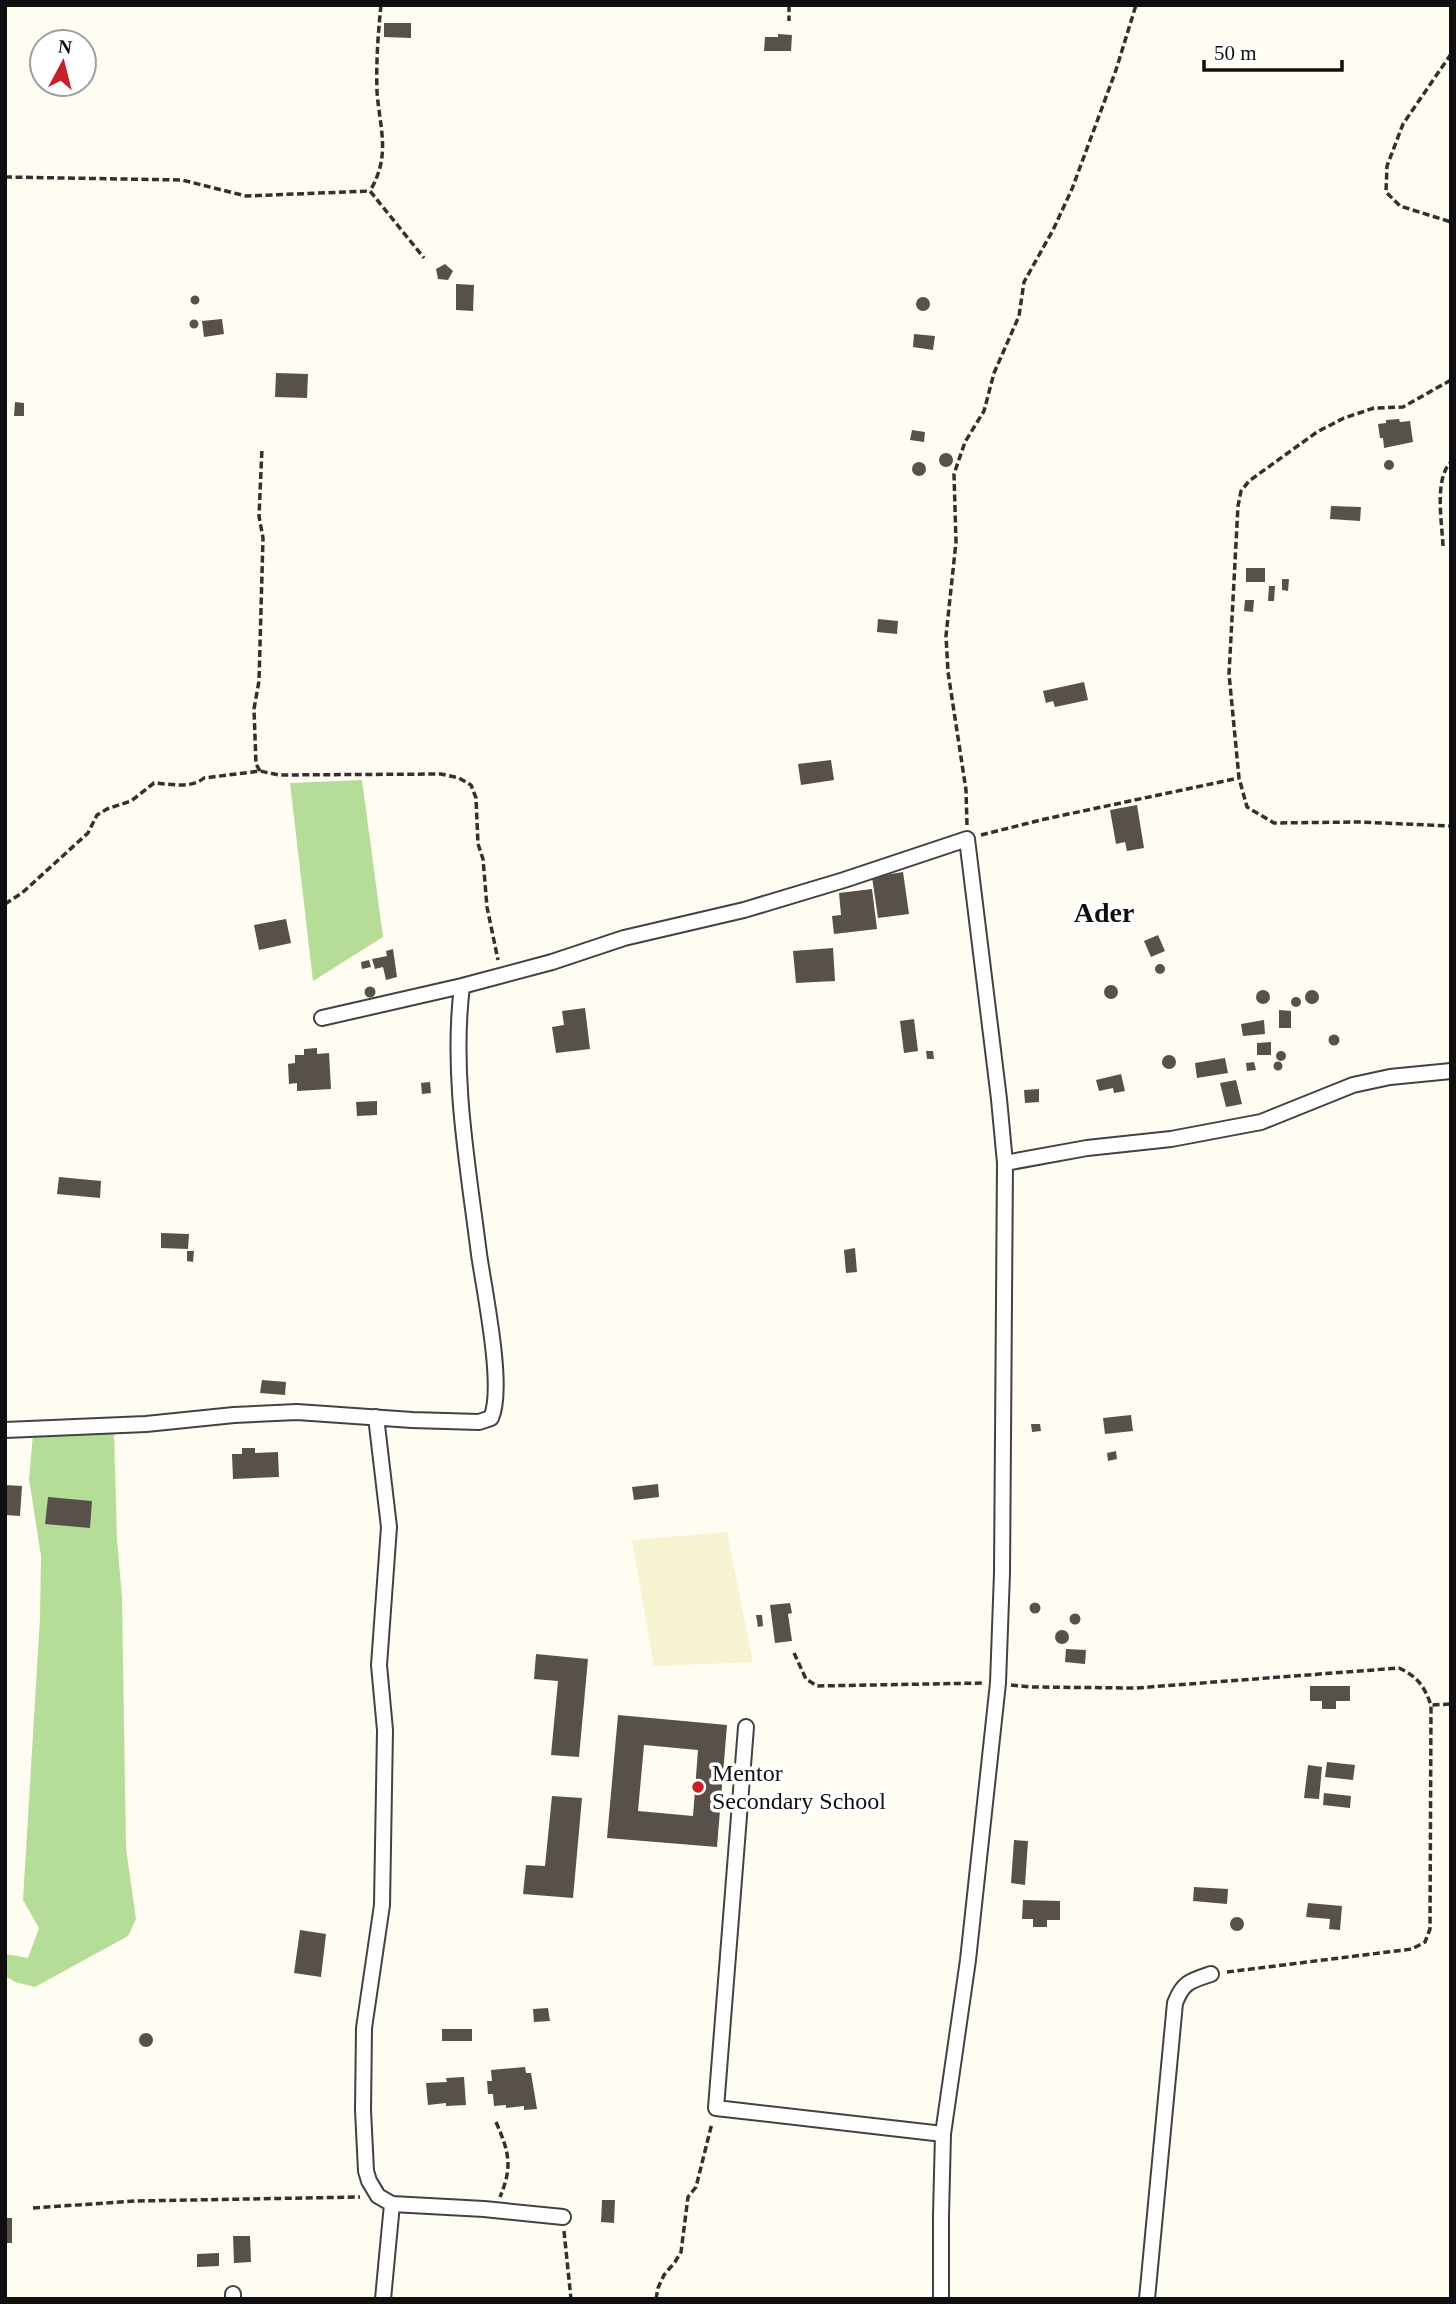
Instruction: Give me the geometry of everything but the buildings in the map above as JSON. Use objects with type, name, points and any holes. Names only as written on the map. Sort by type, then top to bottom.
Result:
[{"type":"street","points":[[322,1018],[462,986],[552,962],[624,938],[744,910],[967,839],[1005,1163],[1002,1573],[998,1683],[968,1960],[943,2134],[940,2215],[942,2299]]},
{"type":"street","points":[[5,1430],[146,1424],[297,1412],[478,1422],[491,1418],[494,1362],[463,1134],[459,1082],[462,986]]},
{"type":"street","points":[[1005,1163],[1072,1150],[1171,1139],[1261,1122],[1353,1085],[1390,1077],[1451,1071]]},
{"type":"street","points":[[376,1417],[390,1527],[379,1665],[385,1730],[382,1905],[364,2028],[363,2110],[366,2171],[378,2196],[392,2204],[563,2217]]},
{"type":"street","points":[[746,1727],[716,2108],[943,2134]]},
{"type":"street","points":[[1147,2299],[1175,2003],[1180,1989],[1189,1981],[1211,1974]]},
{"type":"street","points":[[383,2299],[392,2204]]},
{"type":"path","points":[[370,191],[379,176],[383,152],[377,92],[381,5]]},
{"type":"path","points":[[789,5],[789,21]]},
{"type":"path","points":[[1136,5],[1116,70],[1072,189],[1024,282],[1019,316],[994,373],[984,411],[965,442],[954,474],[956,542],[946,636],[948,672],[966,790],[967,839],[1045,819],[1239,778]]},
{"type":"path","points":[[1451,54],[1403,124],[1387,166],[1386,192],[1400,206],[1451,222]]},
{"type":"path","points":[[5,177],[182,180],[246,196],[370,191]]},
{"type":"path","points":[[370,191],[424,258]]},
{"type":"path","points":[[1451,380],[1403,407],[1374,408],[1317,432],[1249,481],[1241,491],[1229,674],[1239,778],[1247,807],[1275,823],[1451,825]]},
{"type":"path","points":[[260,771],[256,764],[254,709],[259,681],[262,538],[259,516],[262,448]]},
{"type":"path","points":[[1443,546],[1441,480],[1444,468],[1451,462]]},
{"type":"path","points":[[5,904],[22,893],[88,833],[97,815],[131,801],[154,783],[187,785],[198,783],[204,778],[260,771],[279,775],[441,774],[459,778],[471,785],[476,799],[478,844],[483,859],[487,907],[497,949],[499,976]]},
{"type":"path","points":[[794,1653],[806,1679],[817,1686],[998,1683],[1031,1687],[1136,1688],[1399,1668],[1411,1674],[1423,1684],[1432,1705],[1430,1929],[1425,1942],[1412,1949],[1211,1974]]},
{"type":"path","points":[[1432,1705],[1451,1704]]},
{"type":"path","points":[[656,2299],[664,2275],[681,2252],[688,2197],[696,2187],[716,2108]]},
{"type":"path","points":[[484,2209],[500,2199],[509,2176],[506,2145],[496,2122]]},
{"type":"path","points":[[33,2208],[135,2201],[378,2196]]},
{"type":"path","points":[[563,2217],[571,2299]]},
{"type":"shaded area","points":[[727,1532],[753,1662],[654,1666],[632,1540]]},
{"type":"green space","points":[[362,780],[383,937],[313,981],[290,783]]},
{"type":"green space","points":[[114,1432],[117,1539],[122,1597],[126,1848],[136,1919],[128,1936],[35,1987],[15,1982],[5,1976],[5,1954],[28,1958],[39,1928],[23,1900],[40,1618],[41,1556],[29,1479],[33,1434]]},
{"type":"place","name":"Mentor Secondary School","points":[[698,1787]]},
{"type":"district","name":"Ader","points":[[1104,912]]}]
